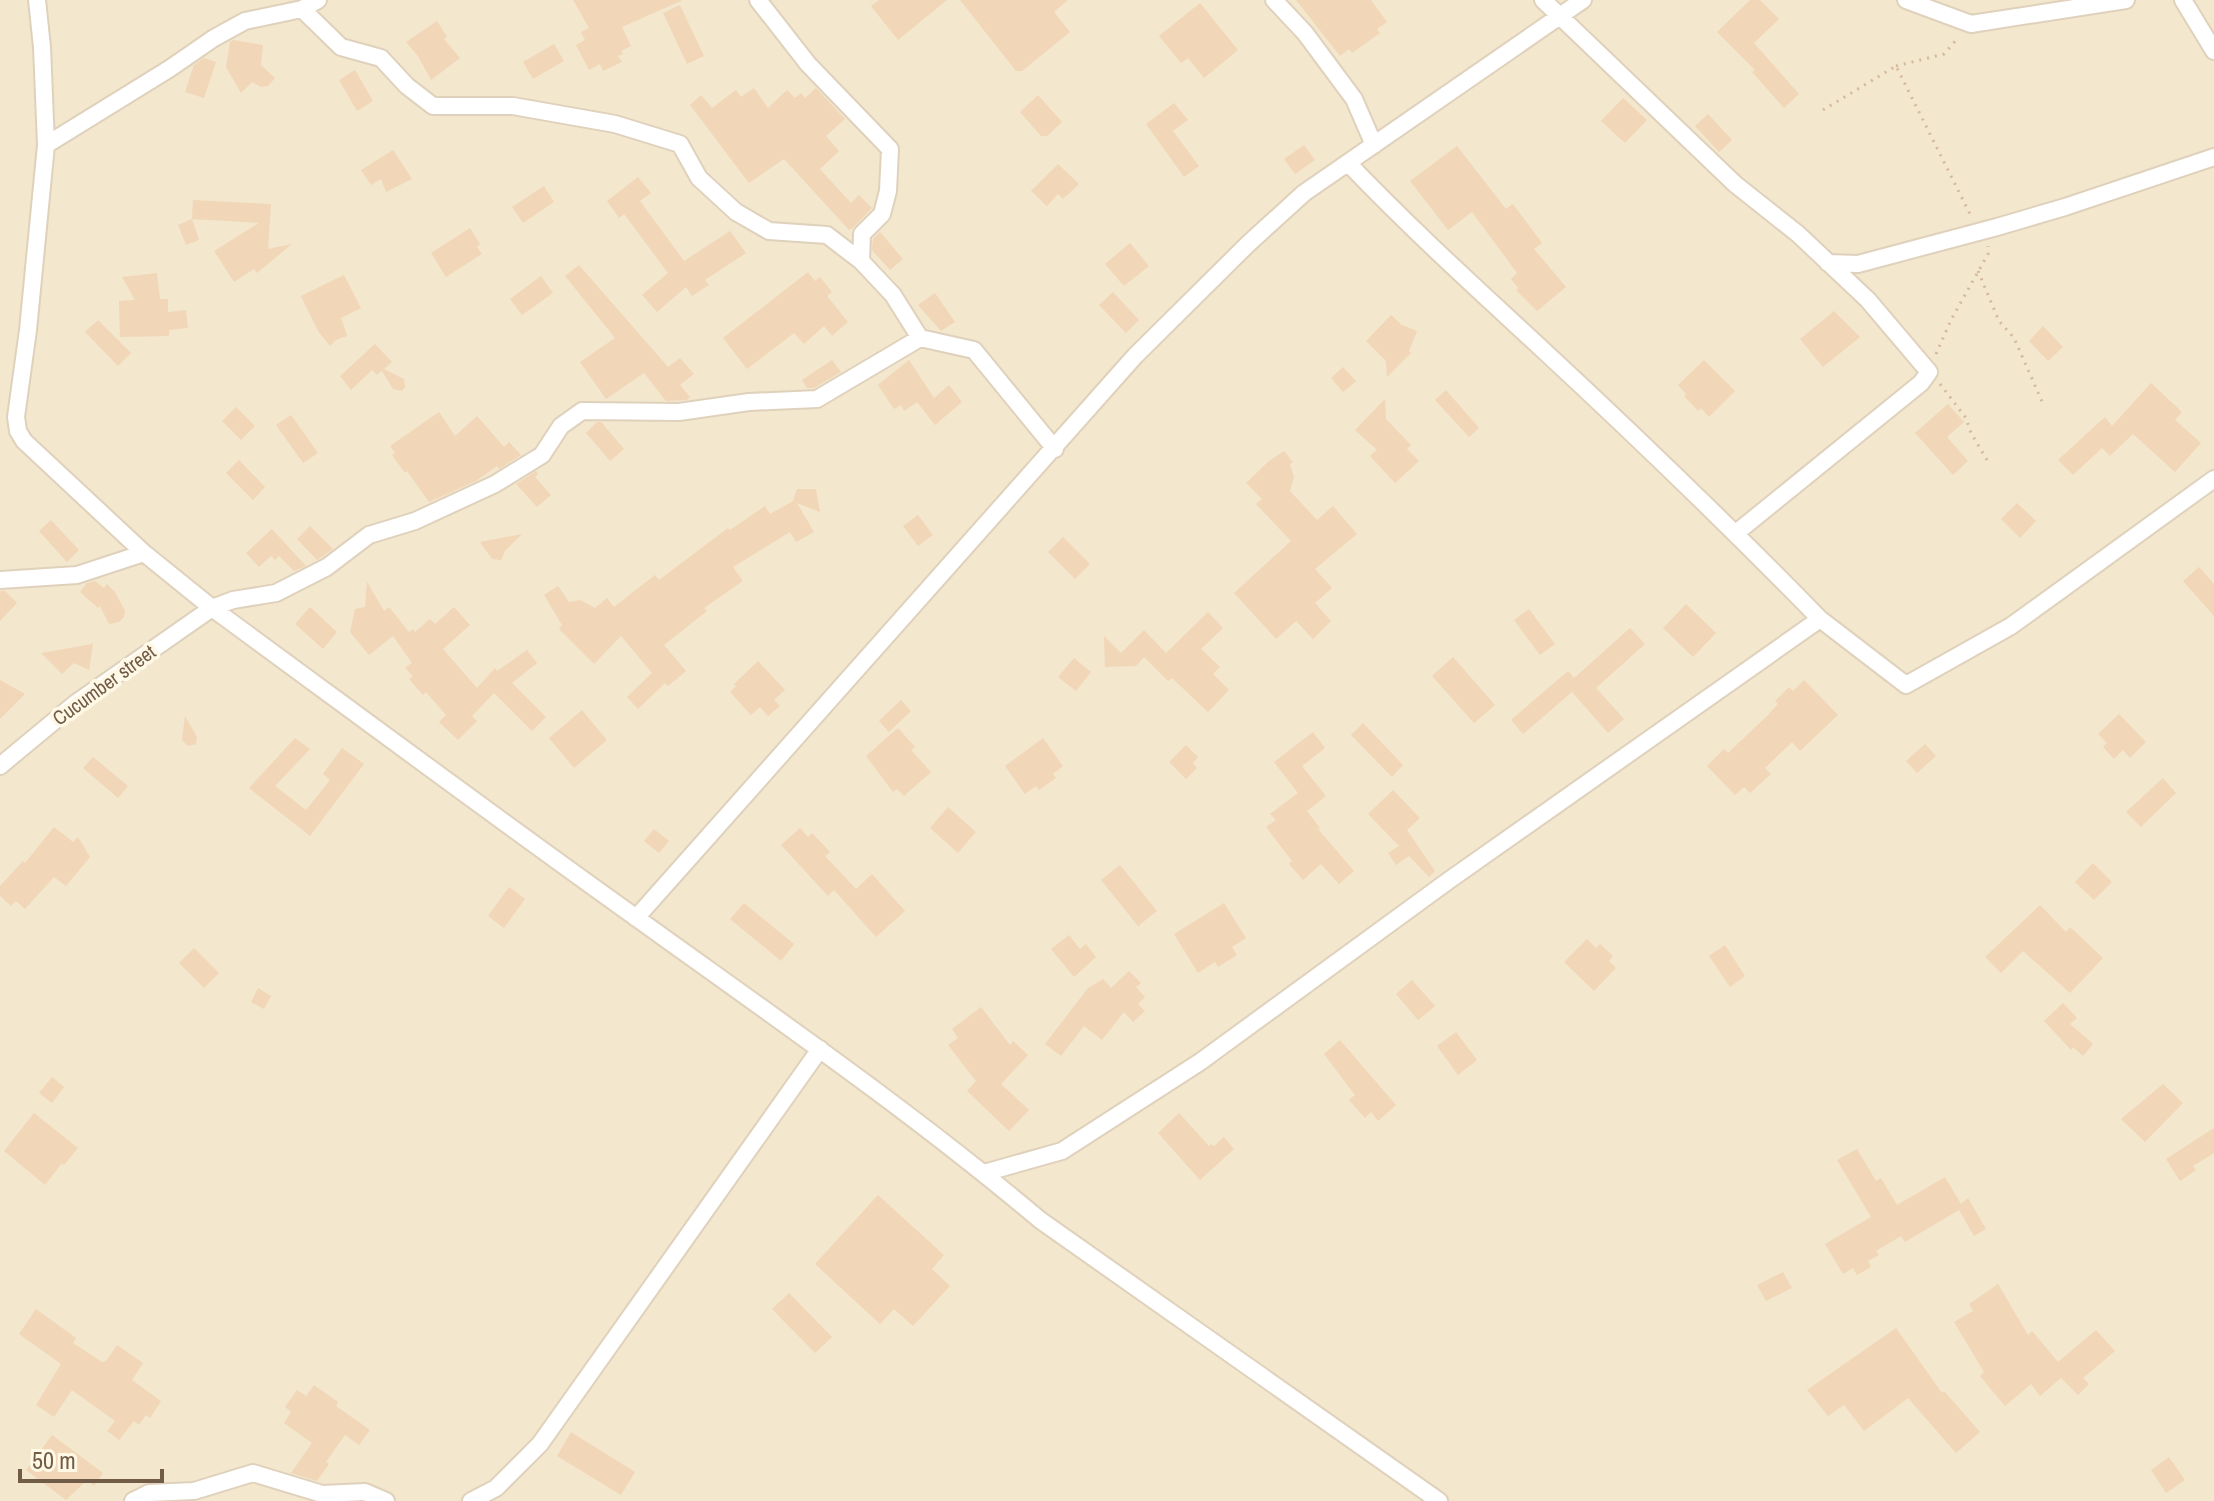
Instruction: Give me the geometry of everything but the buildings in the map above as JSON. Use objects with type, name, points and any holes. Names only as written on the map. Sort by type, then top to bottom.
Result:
[{"type":"street","points":[[37,0],[46,145],[16,417],[18,431],[24,441],[144,553],[212,608],[820,1049],[984,1173],[1040,1220],[1439,1501]]},
{"type":"street","points":[[46,145],[245,21],[302,9],[318,0]]},
{"type":"street","points":[[758,0],[808,64],[890,149],[888,191],[882,214],[862,234],[861,261]]},
{"type":"street","points":[[1274,0],[1305,33],[1354,99],[1374,145]]},
{"type":"street","points":[[1543,0],[1735,184],[1798,234],[1868,300],[1929,372],[1921,383],[1736,533]]},
{"type":"street","points":[[636,918],[1135,356],[1248,244],[1304,193],[1583,0]]},
{"type":"street","points":[[1906,0],[1971,24],[2126,0]]},
{"type":"street","points":[[2183,0],[2214,51]]},
{"type":"street","points":[[302,9],[341,47],[381,58],[407,86],[433,106],[513,106],[615,124],[680,144],[699,178],[736,212],[769,231],[827,235],[861,261],[893,295],[920,338],[974,350],[1055,449]]},
{"type":"street","points":[[1828,263],[1858,264],[1979,231],[2065,207],[2214,157]]},
{"type":"street","points":[[1348,163],[1414,232],[1736,533],[1820,619],[1906,685],[2011,626],[2214,479]]},
{"type":"street","name":"Cucumber street","points":[[0,766],[76,703],[212,608],[233,600],[276,593],[327,567],[369,535],[415,521],[495,484],[542,455],[561,426],[582,411],[679,412],[749,402],[817,399],[920,338]]},
{"type":"street","points":[[0,580],[77,575],[144,553]]},
{"type":"street","points":[[984,1173],[1062,1151],[1200,1062],[1448,881],[1820,619]]},
{"type":"street","points":[[471,1501],[496,1488],[540,1444],[820,1049]]},
{"type":"street","points":[[133,1501],[149,1493],[194,1491],[253,1473],[322,1494],[365,1492],[386,1501]]},
{"type":"path","points":[[1823,110],[1896,66],[1944,54],[1971,24]]},
{"type":"path","points":[[1896,66],[1979,231],[1988,243],[1988,254],[1951,320],[1929,372],[1957,405],[1990,465]]},
{"type":"path","points":[[1978,271],[1992,307],[2014,338],[2044,406]]},
{"type":"shaded area","points":[[0,0],[2214,0],[2214,1501],[0,1501]]}]
